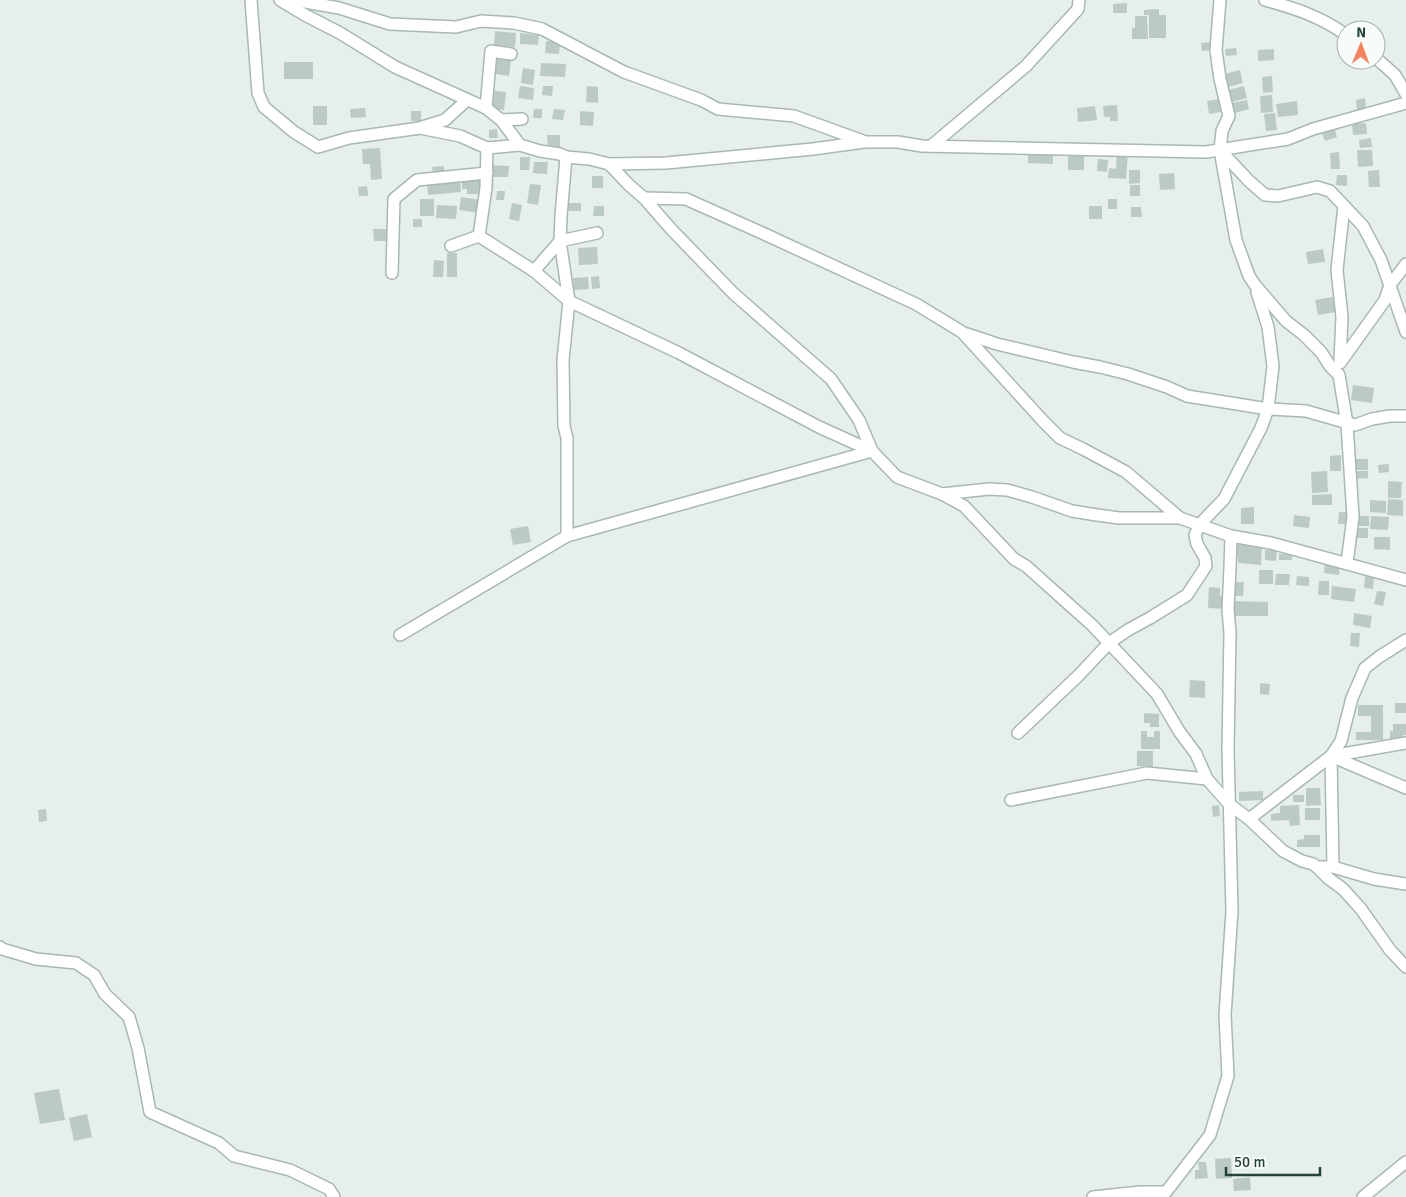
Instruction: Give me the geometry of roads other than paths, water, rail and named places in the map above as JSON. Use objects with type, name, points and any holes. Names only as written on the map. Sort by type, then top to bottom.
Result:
[{"type":"street","points":[[251,0],[258,93],[264,107],[294,132],[318,147],[348,138],[420,128],[445,120],[467,100]]},
{"type":"street","points":[[280,0],[340,33],[395,67],[486,108],[501,120],[520,145]]},
{"type":"street","points":[[294,0],[339,8],[390,24],[456,27],[481,21],[514,23],[542,29],[624,72],[701,100],[718,109],[794,116],[864,142]]},
{"type":"street","points":[[930,146],[1026,66],[1078,9],[1079,0]]},
{"type":"street","points":[[1220,0],[1216,50],[1220,79],[1229,116],[1222,131],[1220,150],[1236,240],[1249,276],[1255,286],[1286,322],[1304,335],[1321,352],[1330,366],[1338,366]]},
{"type":"street","points":[[1265,0],[1298,10],[1336,27]]},
{"type":"street","points":[[486,108],[492,51],[511,54]]},
{"type":"street","points":[[1386,67],[1395,75],[1406,94]]},
{"type":"street","points":[[420,128],[460,136],[487,148],[520,145],[566,157],[588,159],[609,164],[712,160],[864,142],[898,142],[930,146],[1206,152],[1294,137],[1312,129],[1406,103]]},
{"type":"street","points":[[501,120],[522,119]]},
{"type":"street","points":[[479,236],[487,173],[487,148]]},
{"type":"street","points":[[1220,150],[1265,195],[1278,196],[1317,186],[1330,191],[1362,226],[1381,260],[1406,332]]},
{"type":"street","points":[[566,157],[560,241],[569,302],[563,360],[564,426],[567,438],[568,536]]},
{"type":"street","points":[[609,164],[644,198],[670,229],[733,293],[831,379],[859,420],[872,451],[897,477],[942,494],[964,506],[1014,559],[1026,566],[1050,586],[1092,625],[1157,694],[1179,731],[1196,754],[1206,779],[1229,804],[1249,819],[1283,851],[1302,861],[1313,864],[1343,889],[1361,909],[1390,950],[1406,967]]},
{"type":"street","points":[[392,272],[394,199],[417,180],[487,173]]},
{"type":"street","points":[[644,198],[686,200],[916,304],[962,332],[997,344],[1128,374],[1187,396],[1268,409],[1306,411],[1355,426],[1372,419],[1406,416]]},
{"type":"street","points":[[1344,206],[1337,270],[1342,317],[1338,366],[1347,424],[1352,516],[1347,563]]},
{"type":"street","points":[[534,271],[560,241],[597,233]]},
{"type":"street","points":[[451,246],[479,236]]},
{"type":"street","points":[[479,236],[534,271],[569,302],[679,353],[819,427],[872,451]]},
{"type":"street","points":[[1338,366],[1384,300],[1390,284],[1406,264]]},
{"type":"street","points":[[1018,733],[1079,675],[1109,643],[1187,595],[1206,566],[1205,558],[1197,544],[1196,535],[1200,524],[1224,499],[1261,428],[1268,409],[1273,366],[1268,327],[1255,286]]},
{"type":"street","points":[[962,332],[1043,422],[1060,438],[1126,472],[1180,518]]},
{"type":"street","points":[[400,635],[568,536],[872,451]]},
{"type":"street","points":[[942,494],[989,489],[1006,490],[1072,511],[1119,518],[1180,518],[1231,536],[1347,563],[1406,580]]},
{"type":"street","points":[[1093,1197],[1166,1192],[1210,1134],[1228,1076],[1225,1015],[1232,911],[1228,749],[1230,633],[1228,609],[1231,536]]},
{"type":"street","points":[[1249,819],[1331,756],[1342,741],[1352,698],[1365,668],[1406,640]]},
{"type":"street","points":[[1331,756],[1406,743]]},
{"type":"street","points":[[1331,756],[1406,788]]},
{"type":"street","points":[[1331,756],[1333,867]]},
{"type":"street","points":[[1011,800],[1146,773],[1206,779]]},
{"type":"street","points":[[1317,867],[1333,867],[1374,879],[1406,884]]},
{"type":"street","points":[[0,947],[36,959],[76,963],[94,975],[105,994],[129,1017],[138,1048],[150,1112],[218,1143],[234,1156],[290,1170],[329,1189],[334,1197]]},
{"type":"street","points":[[1362,1197],[1406,1162]]}]
